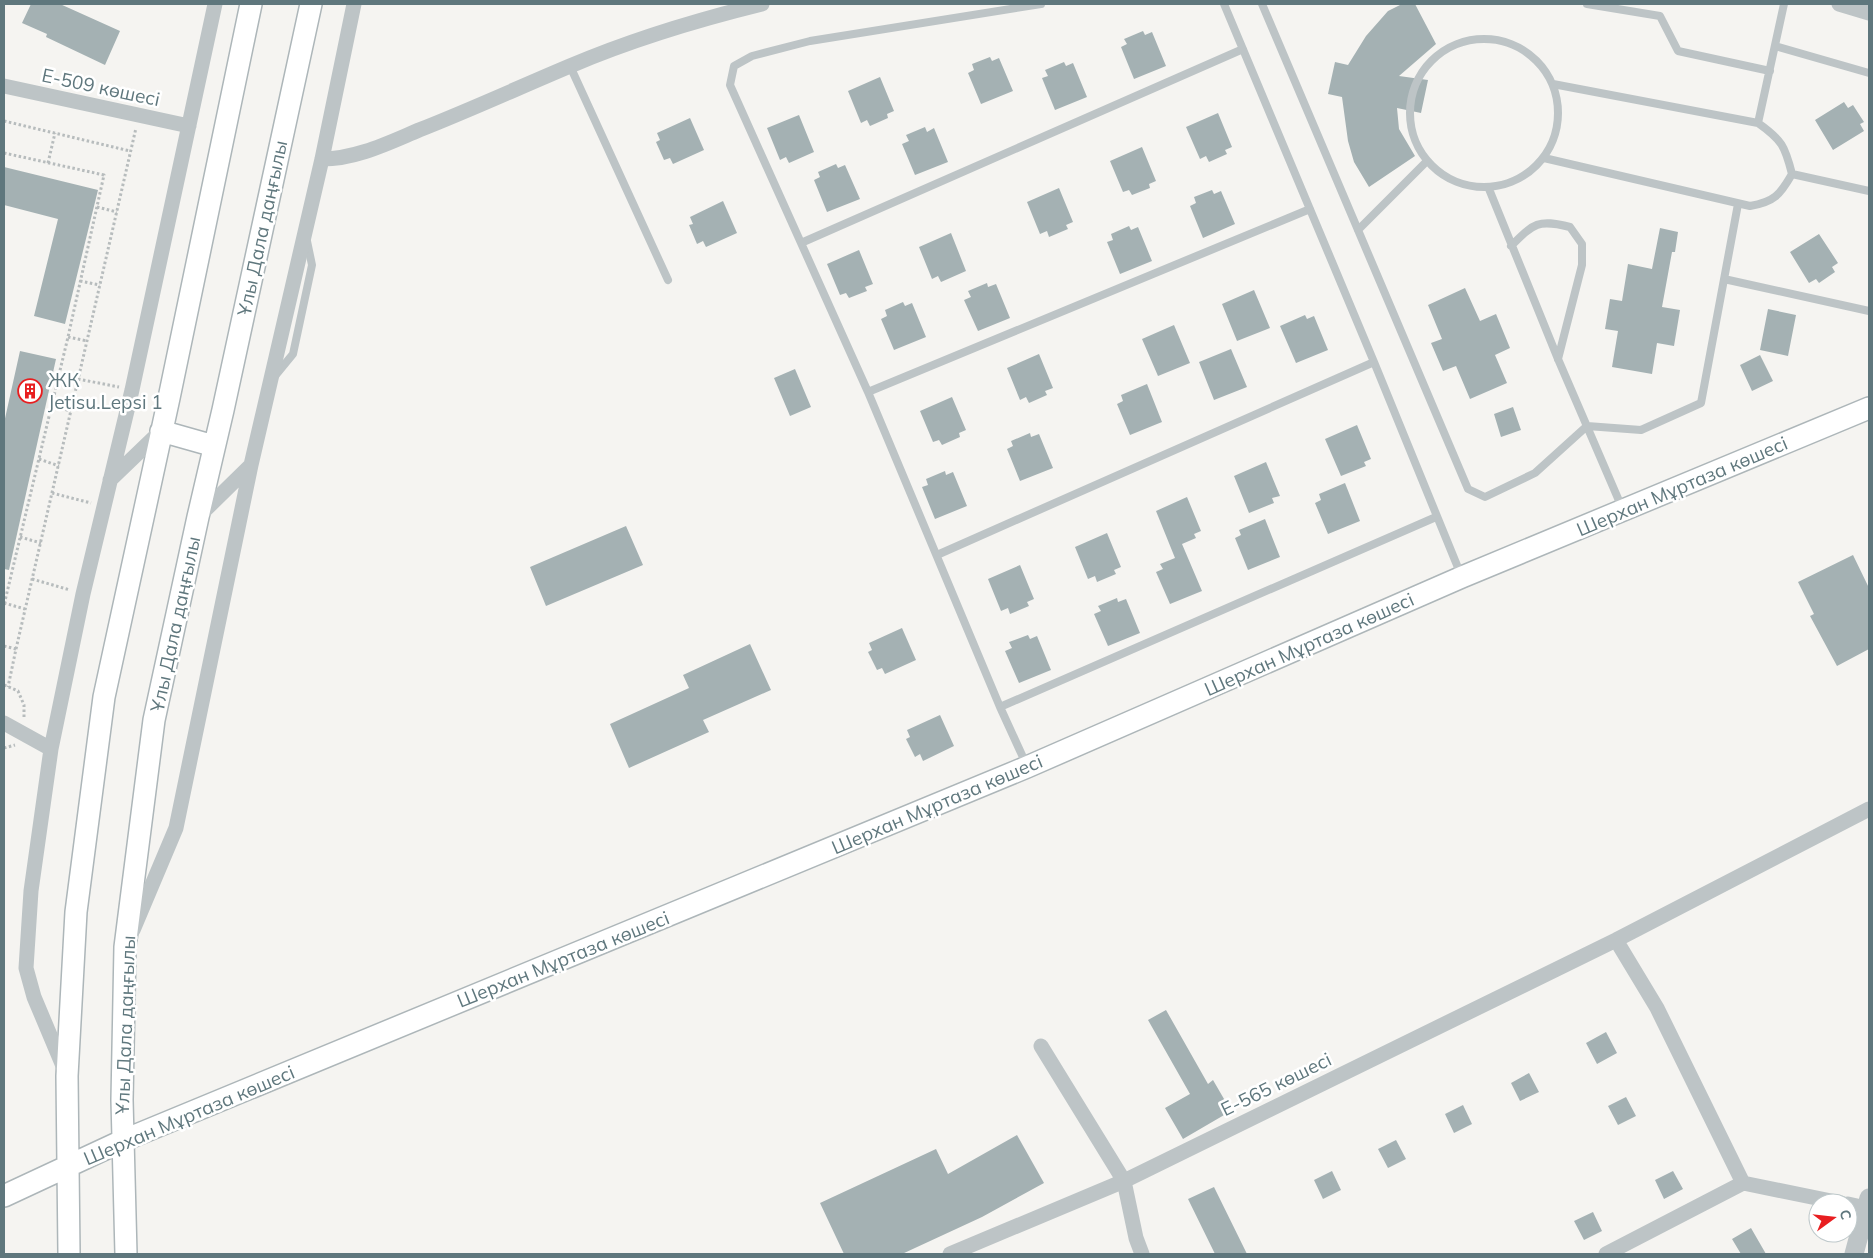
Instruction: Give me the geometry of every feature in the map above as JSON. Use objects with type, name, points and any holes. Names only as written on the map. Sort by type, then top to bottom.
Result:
[{"type":"main road","points":[[69,1254],[67,1076],[76,912],[104,697],[251,4]]},
{"type":"main road","name":"Ұлы Дала даңғылы","points":[[126,1254],[122,1141],[125,947],[154,720],[198,517],[226,400],[311,4]]},
{"type":"main road","name":"Шерхан Мұртаза көшесі","points":[[4,1196],[122,1141],[1028,767],[1462,577],[1869,408]]},
{"type":"main road","points":[[161,431],[214,446]]},
{"type":"street","points":[[67,1076],[34,997],[26,968],[31,891],[51,749],[83,594],[132,390],[215,4]]},
{"type":"street","points":[[125,947],[176,828],[251,465],[322,159],[354,4]]},
{"type":"street","points":[[322,159],[350,156],[373,149],[606,52],[727,12],[762,4]]},
{"type":"street","points":[[1839,4],[1869,13]]},
{"type":"street","name":"Е-509 көшесі","points":[[4,86],[189,126]]},
{"type":"street","points":[[110,480],[161,431]]},
{"type":"street","points":[[198,517],[251,465]]},
{"type":"street","points":[[4,723],[51,749]]},
{"type":"street","name":"Е-565 көшесі","points":[[950,1254],[1124,1181],[1616,940],[1869,809]]},
{"type":"street","points":[[1616,940],[1657,1008],[1743,1183]]},
{"type":"street","points":[[1041,1046],[1124,1181],[1136,1238],[1142,1254]]},
{"type":"street","points":[[1606,1254],[1743,1183],[1808,1196]]},
{"type":"street","points":[[1854,1254],[1861,1204]]},
{"type":"lane","points":[[1028,767],[1000,707],[868,392],[730,85],[734,66],[752,56],[810,41],[1040,4]]},
{"type":"lane","points":[[1224,4],[1462,577]]},
{"type":"lane","points":[[1262,4],[1468,489],[1485,497],[1536,473],[1587,426],[1641,430],[1701,404],[1738,204]]},
{"type":"lane","points":[[1587,4],[1660,16],[1678,51],[1770,71]]},
{"type":"lane","points":[[1758,124],[1784,4]]},
{"type":"lane","points":[[1471,39],[1496,39],[1520,47],[1540,63],[1554,84],[1559,110],[1556,135],[1544,158],[1529,172],[1511,182],[1489,188],[1466,185],[1443,175],[1427,161],[1413,135],[1408,115],[1410,95],[1417,77],[1428,63],[1447,47],[1471,39]]},
{"type":"lane","points":[[1775,46],[1869,73]]},
{"type":"lane","points":[[801,242],[1243,49]]},
{"type":"lane","points":[[570,66],[668,280]]},
{"type":"lane","points":[[1544,158],[1750,206],[1766,203],[1782,192],[1792,174],[1786,150],[1774,135],[1758,124],[1554,84]]},
{"type":"lane","points":[[1358,230],[1427,161]]},
{"type":"lane","points":[[1792,174],[1869,190]]},
{"type":"lane","points":[[1489,188],[1558,359],[1624,511]]},
{"type":"lane","points":[[868,392],[1310,209]]},
{"type":"lane","points":[[1511,246],[1531,227],[1548,222],[1570,227],[1582,244],[1582,265],[1558,359]]},
{"type":"lane","points":[[1724,279],[1869,311]]},
{"type":"lane","points":[[936,555],[1374,362]]},
{"type":"lane","points":[[1000,707],[1436,518]]},
{"type":"path","points":[[8,687],[139,115]]},
{"type":"path","points":[[4,121],[130,151]]},
{"type":"path","points":[[48,163],[54,133]]},
{"type":"path","points":[[4,153],[104,175],[68,337],[4,604],[26,609]]},
{"type":"path","points":[[96,207],[117,212]]},
{"type":"path","points":[[80,281],[100,285]]},
{"type":"path","points":[[68,337],[87,341]]},
{"type":"path","points":[[78,379],[132,390]]},
{"type":"path","points":[[51,406],[71,411]]},
{"type":"path","points":[[39,459],[59,466]]},
{"type":"path","points":[[52,493],[104,506]]},
{"type":"path","points":[[20,537],[41,543]]},
{"type":"path","points":[[32,579],[83,594]]},
{"type":"path","points":[[4,646],[16,649]]},
{"type":"path","points":[[4,685],[18,691],[24,705],[24,719],[20,732]]},
{"type":"building","points":[[31,4],[60,4],[120,31],[105,65],[46,37],[47,34],[22,23]]},
{"type":"building","points":[[1402,4],[1415,4],[1436,44],[1399,76],[1428,80],[1421,113],[1397,108],[1399,129],[1415,156],[1369,187],[1354,162],[1348,141],[1342,97],[1328,94],[1335,62],[1348,65],[1366,36],[1388,11]]},
{"type":"building","points":[[1143,31],[1145,35],[1152,32],[1166,66],[1134,79],[1121,47],[1127,44],[1124,39]]},
{"type":"building","points":[[990,57],[992,61],[999,58],[1013,91],[981,104],[968,73],[974,70],[972,64]]},
{"type":"building","points":[[1064,62],[1066,66],[1073,63],[1087,97],[1055,110],[1042,78],[1048,76],[1045,70]]},
{"type":"building","points":[[880,77],[894,111],[887,114],[888,118],[870,126],[867,120],[861,123],[848,91]]},
{"type":"building","points":[[1844,102],[1848,108],[1853,105],[1864,122],[1860,124],[1864,131],[1833,150],[1815,120]]},
{"type":"building","points":[[1218,113],[1232,147],[1225,150],[1227,154],[1209,162],[1206,156],[1200,159],[1186,127]]},
{"type":"building","points":[[799,115],[814,152],[789,163],[786,157],[780,160],[767,128]]},
{"type":"building","points":[[690,118],[704,150],[673,164],[670,158],[664,160],[656,142],[660,140],[657,133]]},
{"type":"building","points":[[925,127],[927,132],[934,128],[948,162],[915,175],[902,144],[909,141],[906,135]]},
{"type":"building","points":[[1142,147],[1156,181],[1149,184],[1150,188],[1132,195],[1129,190],[1123,192],[1110,161]]},
{"type":"building","points":[[836,164],[838,168],[845,165],[860,199],[827,212],[814,180],[820,177],[818,172]]},
{"type":"building","points":[[4,167],[98,190],[65,324],[34,316],[58,219],[4,205]]},
{"type":"building","points":[[1059,188],[1073,222],[1066,225],[1068,229],[1049,237],[1047,231],[1040,234],[1027,202]]},
{"type":"building","points":[[1212,190],[1214,194],[1221,191],[1235,224],[1203,238],[1190,206],[1196,203],[1194,197]]},
{"type":"building","points":[[723,201],[737,233],[706,247],[703,241],[697,244],[689,225],[693,224],[690,217]]},
{"type":"building","points":[[1129,226],[1131,230],[1138,227],[1152,261],[1120,274],[1107,242],[1113,240],[1111,234]]},
{"type":"building","points":[[1660,228],[1678,232],[1675,252],[1672,252],[1662,307],[1680,310],[1674,346],[1657,343],[1652,374],[1612,367],[1618,331],[1605,329],[1610,299],[1622,301],[1628,264],[1652,269]]},
{"type":"building","points":[[951,233],[966,271],[941,282],[938,276],[932,279],[919,247]]},
{"type":"building","points":[[1819,234],[1838,263],[1832,267],[1835,272],[1819,283],[1816,279],[1809,283],[1790,252]]},
{"type":"building","points":[[859,250],[873,284],[865,287],[867,291],[849,298],[846,293],[840,295],[827,264]]},
{"type":"building","points":[[987,283],[988,287],[996,284],[1010,318],[978,331],[964,300],[971,297],[968,291]]},
{"type":"building","points":[[1465,288],[1480,321],[1496,314],[1510,348],[1495,355],[1507,383],[1470,399],[1456,366],[1443,371],[1431,343],[1442,339],[1428,305]]},
{"type":"building","points":[[1254,290],[1270,328],[1237,341],[1222,304]]},
{"type":"building","points":[[903,302],[905,306],[912,303],[926,337],[894,350],[881,319],[887,316],[885,310]]},
{"type":"building","points":[[1768,309],[1796,315],[1788,356],[1760,350]]},
{"type":"building","points":[[1305,315],[1307,319],[1314,316],[1328,350],[1296,363],[1280,326]]},
{"type":"building","points":[[1174,325],[1190,363],[1158,376],[1142,339]]},
{"type":"building","points":[[1231,349],[1247,387],[1214,400],[1199,362]]},
{"type":"building","name":"ЖК Jetisu.Lepsi 1","points":[[20,351],[56,359],[9,570],[4,569],[4,423]]},
{"type":"building","points":[[1039,354],[1053,388],[1045,391],[1047,395],[1029,403],[1026,397],[1020,400],[1007,368]]},
{"type":"building","points":[[1760,355],[1773,381],[1752,391],[1740,365]]},
{"type":"building","points":[[795,369],[811,407],[790,416],[774,378]]},
{"type":"building","points":[[1147,384],[1162,422],[1130,435],[1117,404],[1123,401],[1121,395]]},
{"type":"building","points":[[952,397],[966,430],[959,433],[960,437],[942,445],[939,440],[933,442],[920,411]]},
{"type":"building","points":[[1513,407],[1521,430],[1501,437],[1494,414]]},
{"type":"building","points":[[1357,425],[1371,459],[1364,462],[1366,466],[1341,476],[1325,439]]},
{"type":"building","points":[[1030,433],[1031,437],[1039,434],[1053,468],[1020,481],[1007,449],[1013,446],[1011,441]]},
{"type":"building","points":[[1266,462],[1280,496],[1272,498],[1274,503],[1249,513],[1234,476]]},
{"type":"building","points":[[945,471],[946,475],[953,472],[967,506],[935,519],[922,487],[928,485],[926,479]]},
{"type":"building","points":[[1345,483],[1360,521],[1328,534],[1315,503],[1321,500],[1319,494]]},
{"type":"building","points":[[1187,497],[1201,531],[1194,534],[1196,538],[1182,544],[1202,591],[1170,604],[1156,572],[1163,569],[1160,564],[1175,558],[1156,511]]},
{"type":"building","points":[[1265,519],[1280,557],[1248,570],[1235,538],[1241,535],[1239,530]]},
{"type":"building","points":[[626,526],[643,565],[546,606],[530,567]]},
{"type":"building","points":[[1107,533],[1121,567],[1114,570],[1116,574],[1097,582],[1095,576],[1088,579],[1075,547]]},
{"type":"building","points":[[1853,555],[1869,588],[1869,649],[1837,666],[1810,616],[1814,614],[1798,582]]},
{"type":"building","points":[[1020,565],[1034,599],[1027,602],[1029,606],[1010,614],[1008,608],[1001,611],[988,579]]},
{"type":"building","points":[[1117,598],[1118,602],[1126,599],[1140,633],[1108,646],[1094,614],[1101,611],[1098,606]]},
{"type":"building","points":[[902,628],[916,660],[885,674],[882,668],[877,670],[868,652],[872,650],[869,643]]},
{"type":"building","points":[[1028,635],[1030,639],[1037,636],[1051,670],[1019,683],[1005,651],[1012,648],[1009,642]]},
{"type":"building","points":[[750,644],[771,690],[703,720],[709,732],[629,768],[610,724],[689,688],[683,675]]},
{"type":"building","points":[[940,715],[954,746],[923,761],[920,754],[915,757],[906,739],[910,737],[907,730]]},
{"type":"building","points":[[1166,1010],[1208,1084],[1213,1080],[1231,1111],[1183,1139],[1165,1108],[1190,1094],[1148,1020]]},
{"type":"building","points":[[1606,1032],[1617,1053],[1597,1064],[1586,1043]]},
{"type":"building","points":[[1529,1073],[1539,1092],[1520,1101],[1511,1083]]},
{"type":"building","points":[[1626,1097],[1636,1116],[1618,1125],[1608,1106]]},
{"type":"building","points":[[1463,1105],[1472,1124],[1454,1133],[1445,1114]]},
{"type":"building","points":[[1017,1135],[1044,1183],[982,1217],[902,1254],[844,1254],[820,1203],[936,1149],[948,1174]]},
{"type":"building","points":[[1396,1140],[1406,1159],[1388,1168],[1378,1149]]},
{"type":"building","points":[[1332,1171],[1341,1190],[1323,1199],[1314,1180]]},
{"type":"building","points":[[1673,1171],[1683,1189],[1664,1199],[1655,1180]]},
{"type":"building","points":[[1214,1187],[1247,1254],[1215,1254],[1188,1199]]},
{"type":"building","points":[[1593,1212],[1602,1231],[1584,1240],[1574,1221]]},
{"type":"building","points":[[1751,1228],[1766,1254],[1741,1254],[1732,1239]]},
{"type":"place","name":"ЖК Jetisu.Lepsi 1","points":[[30,391]]}]
